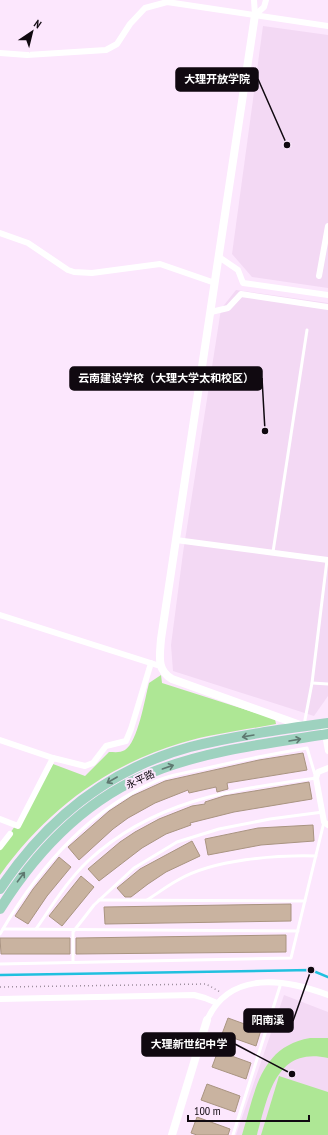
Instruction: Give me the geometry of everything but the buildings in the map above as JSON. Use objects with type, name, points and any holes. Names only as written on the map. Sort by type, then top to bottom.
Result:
[{"type":"main road","name":"永平路","points":[[0,889],[31,847],[66,812],[86,796],[127,771],[190,747],[326,723]]},
{"type":"main road","name":"永平路","points":[[0,909],[30,865],[56,836],[86,811],[125,785],[170,766],[212,754],[326,734]]},
{"type":"street","points":[[254,0],[255,15],[161,639],[160,666],[162,671],[172,679],[304,727]]},
{"type":"street","points":[[255,15],[264,7],[266,0]]},
{"type":"street","points":[[0,53],[27,55],[106,50],[117,44],[130,24],[145,8],[167,2],[328,26]]},
{"type":"street","points":[[319,276],[328,226]]},
{"type":"street","points":[[0,233],[28,243],[68,270],[74,272],[92,273],[160,264],[215,283]]},
{"type":"street","points":[[219,257],[238,270],[243,283],[328,295]]},
{"type":"street","points":[[211,312],[228,308],[241,294],[328,307]]},
{"type":"street","points":[[176,540],[328,560]]},
{"type":"street","points":[[0,616],[160,666]]},
{"type":"street","points":[[0,740],[54,758],[85,766],[93,762],[106,746],[126,741],[131,730],[152,663]]},
{"type":"street","points":[[326,723],[328,751]]},
{"type":"street","points":[[0,819],[18,826],[54,758]]},
{"type":"street","points":[[326,823],[316,778],[318,772],[328,768]]},
{"type":"street","points":[[0,848],[10,834]]},
{"type":"street","points":[[172,1135],[207,1020],[217,1003],[225,995],[246,985],[281,982],[328,995]]},
{"type":"street","points":[[0,999],[194,995],[217,1003]]},
{"type":"lane","points":[[273,552],[307,330]]},
{"type":"lane","points":[[304,727],[312,684],[328,560]]},
{"type":"lane","points":[[312,684],[328,684]]},
{"type":"lane","points":[[0,934],[32,884],[51,860],[78,833],[114,804],[156,781],[252,757],[307,748],[316,778],[228,792],[185,803],[159,813],[120,836],[88,862],[63,890],[36,929]]},
{"type":"lane","points":[[73,962],[73,932],[99,900],[134,868],[178,842],[219,829],[270,819],[323,812]]},
{"type":"lane","points":[[0,964],[291,958],[316,856],[326,823]]},
{"type":"lane","points":[[147,900],[179,879],[212,866],[290,855],[316,856]]},
{"type":"lane","points":[[99,900],[305,901]]},
{"type":"lane","points":[[3,929],[298,931]]},
{"type":"lane","points":[[233,1135],[281,982]]},
{"type":"path","points":[[0,987],[206,984],[225,995]]},
{"type":"shaded area","points":[[263,26],[328,35],[328,288],[252,277],[232,254]]},
{"type":"shaded area","points":[[236,290],[328,303],[328,696],[314,716],[173,671],[171,645],[183,553],[221,309]]},
{"type":"shaded area","points":[[284,995],[328,1012],[328,1135],[236,1135]]},
{"type":"green space","points":[[161,675],[162,683],[275,719],[276,724],[192,740],[153,753],[127,764],[102,778],[57,811],[18,852],[0,875],[0,848],[53,764],[85,776],[109,752],[119,752],[125,750],[134,738],[149,683]]},
{"type":"green space","points":[[310,1038],[328,1038],[328,1058],[310,1056],[296,1060],[285,1067],[270,1091],[257,1135],[242,1135],[256,1088],[262,1074],[270,1062],[280,1051],[293,1043]]},
{"type":"green space","points":[[279,1076],[328,1092],[328,1135],[261,1135]]},
{"type":"waterway","points":[[0,975],[311,970],[328,977]]},
{"type":"place","name":"大理开放学院","points":[[287,145]]},
{"type":"place","name":"云南建设学校（大理大学太和校区）","points":[[265,431]]},
{"type":"place","name":"阳南溪","points":[[311,970]]},
{"type":"place","name":"大理新世纪中学","points":[[292,1074]]}]
